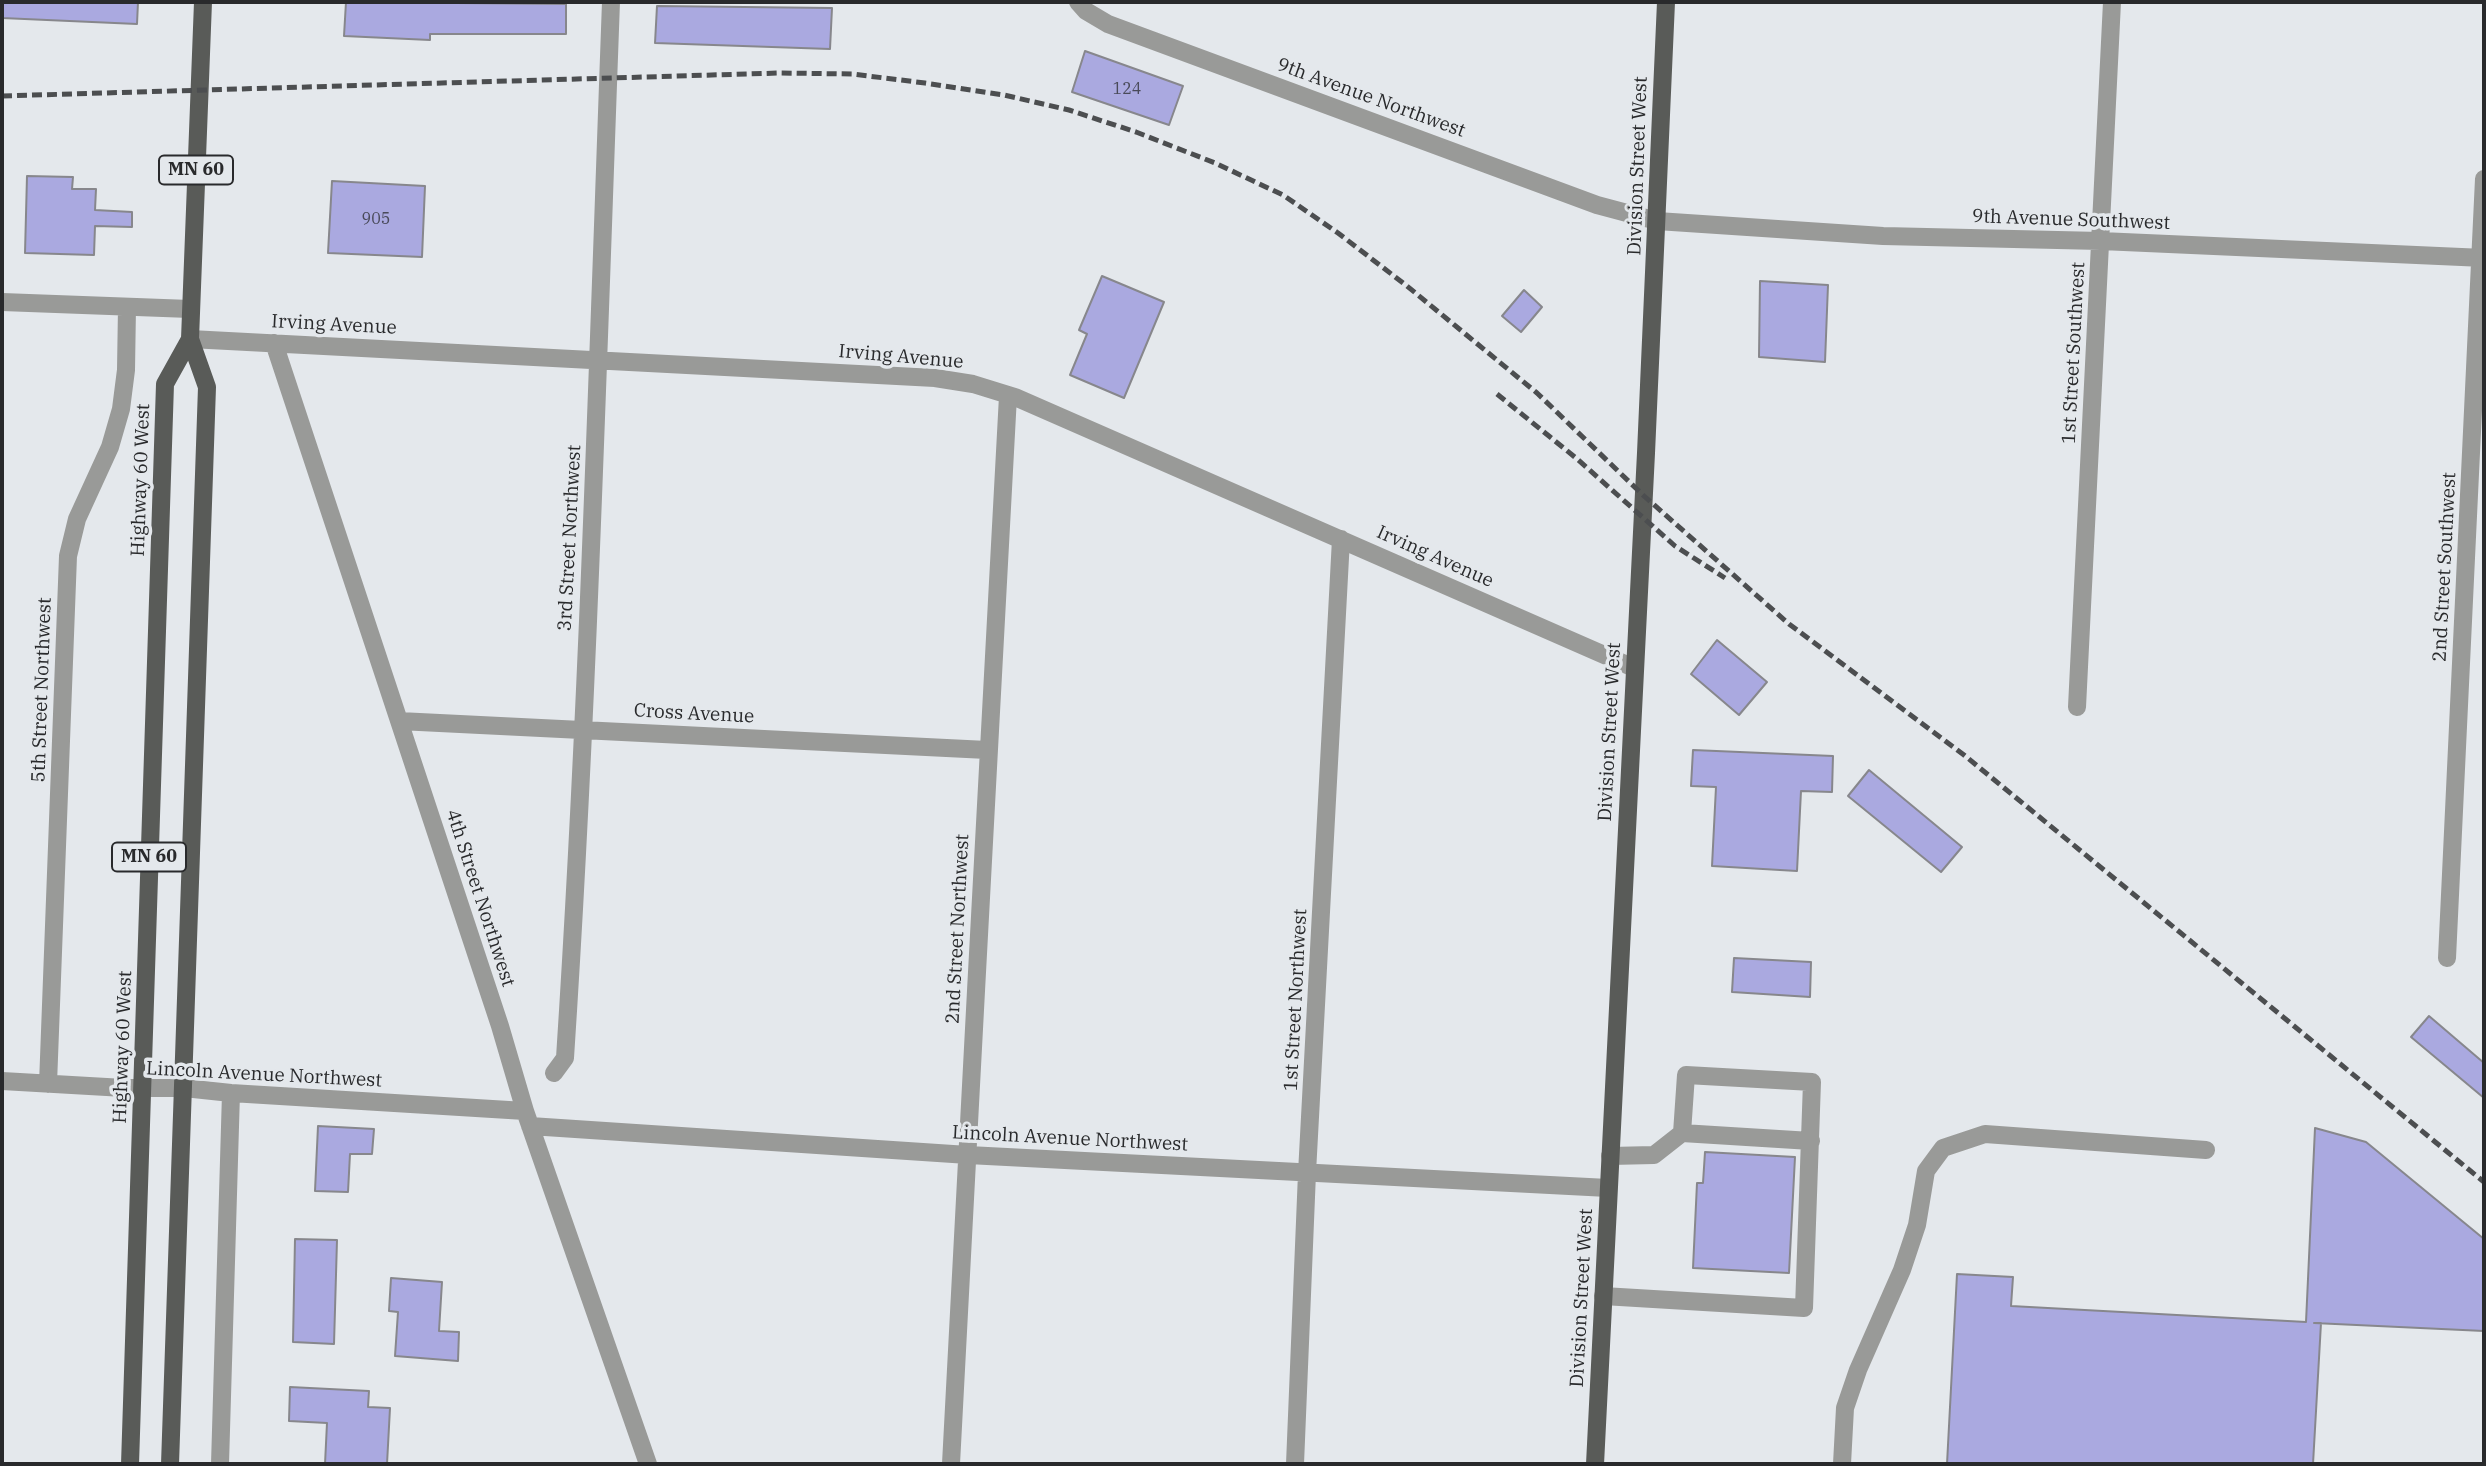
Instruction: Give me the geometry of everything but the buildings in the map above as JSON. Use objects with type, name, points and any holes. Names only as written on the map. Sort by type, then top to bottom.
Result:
[{"type":"main road","name":"MN 60","points":[[170,1464],[207,387],[190,339],[203,2]]},
{"type":"main road","name":"Division Street West","points":[[1595,1464],[1666,2]]},
{"type":"main road","name":"Highway 60 West","points":[[130,1464],[165,384],[190,339]]},
{"type":"street","name":"3rd Street Northwest","points":[[554,1073],[565,1058],[576,894],[611,2]]},
{"type":"street","name":"9th Avenue Northwest","points":[[1078,2],[1108,24],[1597,205],[1657,221]]},
{"type":"street","name":"1st Street Southwest","points":[[2077,707],[2112,2]]},
{"type":"street","name":"2nd Street Southwest","points":[[2447,957],[2484,179]]},
{"type":"street","name":"9th Avenue Southwest","points":[[1657,221],[1883,236],[2482,258]]},
{"type":"street","points":[[2,302],[190,309]]},
{"type":"street","name":"5th Street Northwest","points":[[48,1084],[68,556],[77,519],[110,447],[121,409],[126,370],[127,307]]},
{"type":"street","name":"Irving Avenue","points":[[190,339],[936,378],[973,384],[1008,396],[1341,539],[1634,668]]},
{"type":"street","name":"4th Street Northwest","points":[[274,343],[528,1118],[648,1464]]},
{"type":"street","name":"2nd Street Northwest","points":[[951,1464],[987,750],[1008,396]]},
{"type":"street","name":"1st Street Northwest","points":[[1295,1464],[1307,1173],[1341,539]]},
{"type":"street","name":"Cross Avenue","points":[[399,721],[987,750]]},
{"type":"street","points":[[1603,1296],[1804,1308],[1812,1082],[1686,1074],[1682,1133]]},
{"type":"street","name":"Lincoln Avenue Northwest","points":[[2,1081],[184,1088],[968,1155],[1608,1188]]},
{"type":"street","points":[[220,1464],[231,1093]]},
{"type":"street","points":[[1610,1156],[1654,1155],[1682,1133],[1811,1141]]},
{"type":"street","points":[[1842,1464],[1845,1408],[1858,1370],[1902,1270],[1917,1225],[1926,1171],[1942,1148],[1985,1134],[2206,1150]]},
{"type":"railway","points":[[2,96],[780,73],[852,74],[1004,95],[1069,110],[1136,132],[1215,163],[1283,195],[1407,286],[1537,393],[1644,496],[1789,624],[1964,755],[2484,1182]]},
{"type":"railway","points":[[1497,394],[1576,458],[1675,546],[1725,578]]}]
